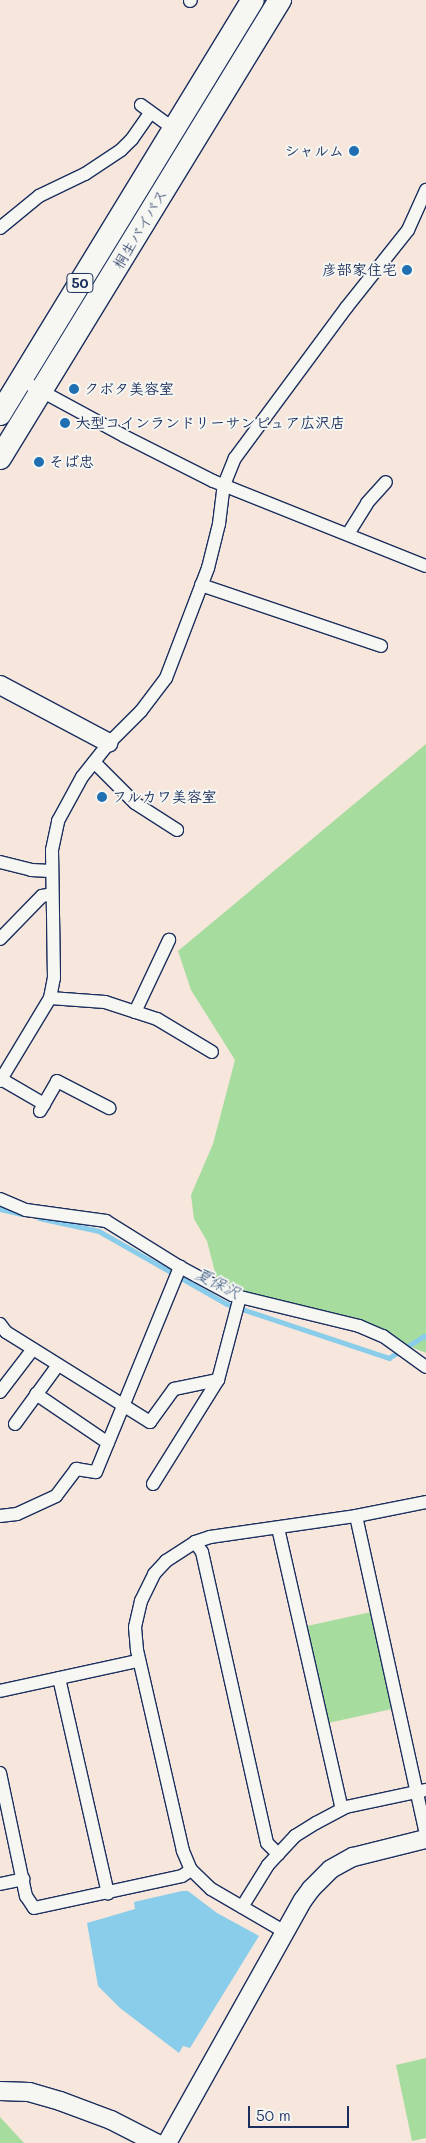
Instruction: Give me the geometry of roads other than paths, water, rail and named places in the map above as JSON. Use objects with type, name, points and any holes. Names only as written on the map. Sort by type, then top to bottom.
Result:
[{"type":"highway","name":"桐生バイパス","points":[[0,414],[253,0]]},
{"type":"highway","name":"桐生バイパス","points":[[0,458],[280,0]]},
{"type":"street","points":[[0,228],[39,196],[85,174],[121,150],[132,139],[146,109],[174,129]]},
{"type":"street","points":[[109,1108],[56,1081],[42,1108],[1,1080],[50,998],[54,978],[51,871],[52,850],[58,821],[72,794],[94,762],[109,743],[141,711],[166,678],[202,585],[217,531],[224,485],[229,470],[243,445],[346,308],[408,230],[426,190]]},
{"type":"street","points":[[20,380],[124,436],[224,485],[426,566]]},
{"type":"street","points":[[348,534],[367,503],[386,482]]},
{"type":"street","points":[[202,585],[381,646]]},
{"type":"street","points":[[0,685],[109,743]]},
{"type":"street","points":[[94,762],[135,804],[177,830]]},
{"type":"street","points":[[0,862],[31,870],[51,871]]},
{"type":"street","points":[[0,939],[42,896],[52,894]]},
{"type":"street","points":[[135,1012],[169,940]]},
{"type":"street","points":[[50,998],[105,1002],[157,1020],[212,1052]]},
{"type":"street","points":[[0,1199],[26,1210],[106,1222],[180,1267],[240,1297],[359,1326],[384,1336],[426,1367]]},
{"type":"street","points":[[0,1516],[17,1514],[56,1496],[76,1468],[96,1472],[180,1267]]},
{"type":"street","points":[[153,1484],[218,1380],[240,1297]]},
{"type":"street","points":[[0,1324],[6,1332],[150,1422],[174,1389],[218,1380]]},
{"type":"street","points":[[0,1392],[33,1349]]},
{"type":"street","points":[[15,1424],[58,1365]]},
{"type":"street","points":[[36,1394],[108,1443]]},
{"type":"street","points":[[285,1932],[211,1889],[192,1870],[183,1851],[138,1661],[135,1627],[145,1589],[154,1574],[166,1561],[195,1542],[210,1537],[356,1516],[426,1502]]},
{"type":"street","points":[[356,1516],[421,1791],[426,1834]]},
{"type":"street","points":[[278,1528],[342,1809]]},
{"type":"street","points":[[195,1542],[202,1552],[267,1843],[278,1854]]},
{"type":"street","points":[[0,1691],[138,1661]]},
{"type":"street","points":[[59,1678],[108,1893]]},
{"type":"street","points":[[0,1773],[28,1901],[34,1908],[182,1876],[192,1870]]},
{"type":"street","points":[[242,1908],[268,1865],[295,1836],[342,1809],[421,1791]]},
{"type":"street","points":[[166,2143],[302,1900],[331,1868],[359,1856],[426,1840]]},
{"type":"street","points":[[0,1884],[23,1879]]},
{"type":"street","points":[[0,2091],[29,2092],[60,2101],[111,2120],[156,2143]]},
{"type":"water","points":[[188,1891],[217,1913],[259,1936],[190,2048],[183,2046],[179,2053],[120,2008],[98,1986],[87,1923],[135,1909],[134,1902]]},
{"type":"waterway","name":"夏保沢","points":[[0,1209],[21,1214]]},
{"type":"waterway","name":"夏保沢","points":[[39,1218],[99,1231],[227,1304],[389,1358],[424,1336],[426,1337]]},
{"type":"place","name":"シャルム","points":[[354,151]]},
{"type":"place","name":"彦部家住宅","points":[[407,270]]},
{"type":"place","name":"クボタ美容室","points":[[74,389]]},
{"type":"place","name":"大型コインランドリーサンピュア広沢店","points":[[65,423]]},
{"type":"place","name":"そば忠","points":[[39,462]]},
{"type":"place","name":"フルカワ美容室","points":[[102,797]]}]
